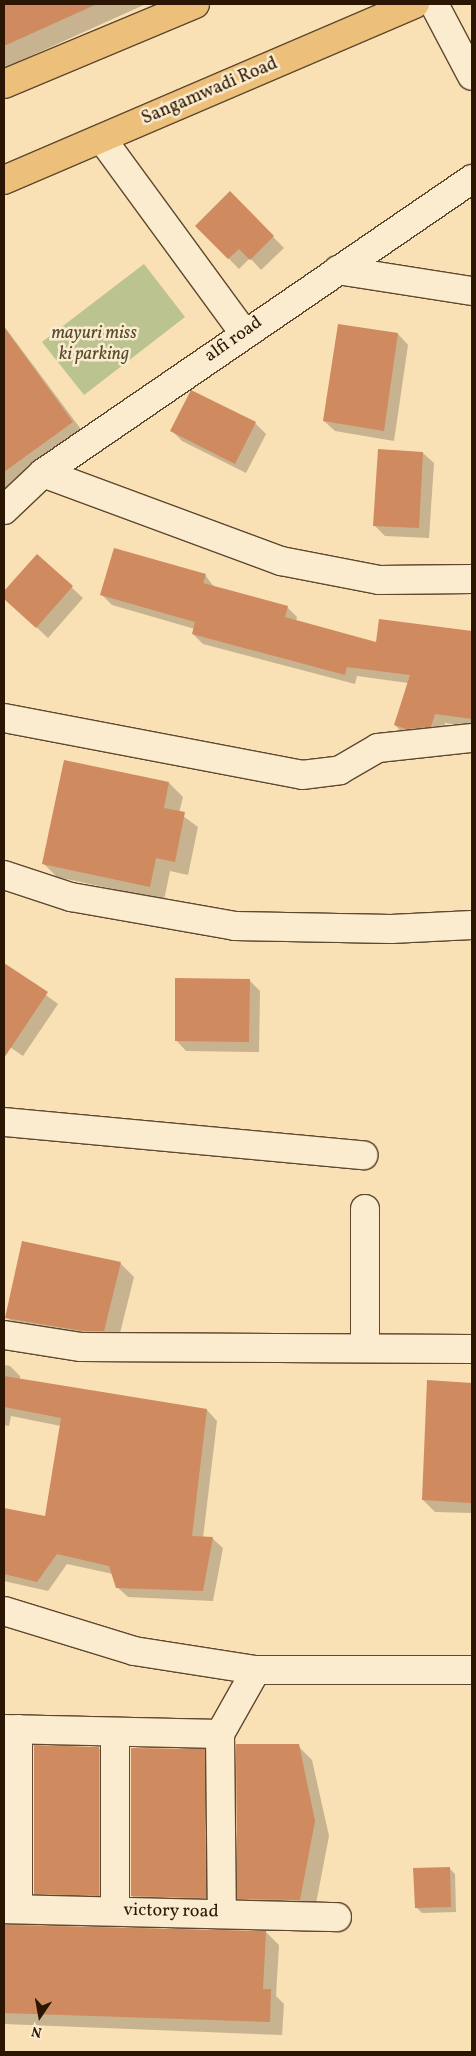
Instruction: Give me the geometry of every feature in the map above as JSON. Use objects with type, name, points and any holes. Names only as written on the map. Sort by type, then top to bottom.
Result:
[{"type":"main road","points":[[4,84],[195,4]]},
{"type":"main road","name":"Sangamwadi Road","points":[[4,180],[415,4]]},
{"type":"street","points":[[434,4],[472,76]]},
{"type":"street","points":[[102,138],[244,333]]},
{"type":"street","name":"alfi road","points":[[4,510],[43,473],[244,333],[472,179]]},
{"type":"street","points":[[338,270],[472,291]]},
{"type":"street","points":[[43,473],[282,561],[379,580],[472,579]]},
{"type":"street","points":[[4,718],[302,775],[340,770],[378,748],[472,738]]},
{"type":"street","points":[[4,875],[71,897],[234,926],[390,929],[472,925]]},
{"type":"street","points":[[4,1122],[363,1155]]},
{"type":"street","points":[[365,1209],[365,1348]]},
{"type":"street","points":[[4,1335],[81,1347],[472,1349]]},
{"type":"street","points":[[4,1611],[134,1651],[256,1670],[472,1670]]},
{"type":"street","points":[[222,1914],[220,1734],[256,1670]]},
{"type":"street","points":[[11,1909],[11,1729],[220,1734]]},
{"type":"street","points":[[115,1732],[115,1911]]},
{"type":"street","name":"victory road","points":[[11,1909],[338,1916]]},
{"type":"green space","name":"mayuri miss ki parking","points":[[144,264],[185,317],[84,395],[42,342]]},
{"type":"building","points":[[4,4],[97,4],[4,46]]},
{"type":"building","points":[[230,191],[274,236],[250,260],[239,249],[228,259],[195,226]]},
{"type":"building","points":[[338,324],[398,333],[384,431],[323,421]]},
{"type":"building","points":[[4,327],[73,422],[4,472]]},
{"type":"building","points":[[191,390],[256,422],[235,464],[170,431]]},
{"type":"building","points":[[378,449],[423,452],[419,528],[373,526]]},
{"type":"building","points":[[114,548],[206,574],[203,583],[288,606],[285,617],[376,642],[379,619],[472,631],[472,719],[435,714],[431,727],[406,729],[394,725],[410,675],[347,667],[345,675],[192,634],[195,622],[100,595]]},
{"type":"building","points":[[37,554],[73,586],[36,628],[4,599],[4,591]]},
{"type":"building","points":[[64,760],[169,782],[164,808],[185,812],[175,862],[156,858],[150,887],[42,864]]},
{"type":"building","points":[[4,963],[48,992],[4,1058]]},
{"type":"building","points":[[175,978],[250,979],[249,1042],[175,1041]]},
{"type":"building","points":[[22,1241],[121,1262],[104,1331],[83,1331],[5,1318]]},
{"type":"building","points":[[4,1376],[207,1409],[192,1536],[213,1537],[203,1591],[116,1588],[109,1566],[57,1554],[37,1582],[4,1574],[4,1508],[45,1516],[61,1418],[4,1407]]},
{"type":"building","points":[[427,1380],[472,1383],[471,1503],[422,1500]]},
{"type":"building","points":[[236,1744],[299,1744],[315,1821],[300,1900],[237,1899]]},
{"type":"building","points":[[34,1745],[99,1747],[99,1896],[34,1894]]},
{"type":"building","points":[[131,1748],[205,1749],[206,1898],[131,1896]]},
{"type":"building","points":[[450,1867],[451,1907],[415,1908],[413,1868]]},
{"type":"building","points":[[4,1925],[266,1931],[263,1989],[271,1989],[270,2022],[4,2013]]}]
